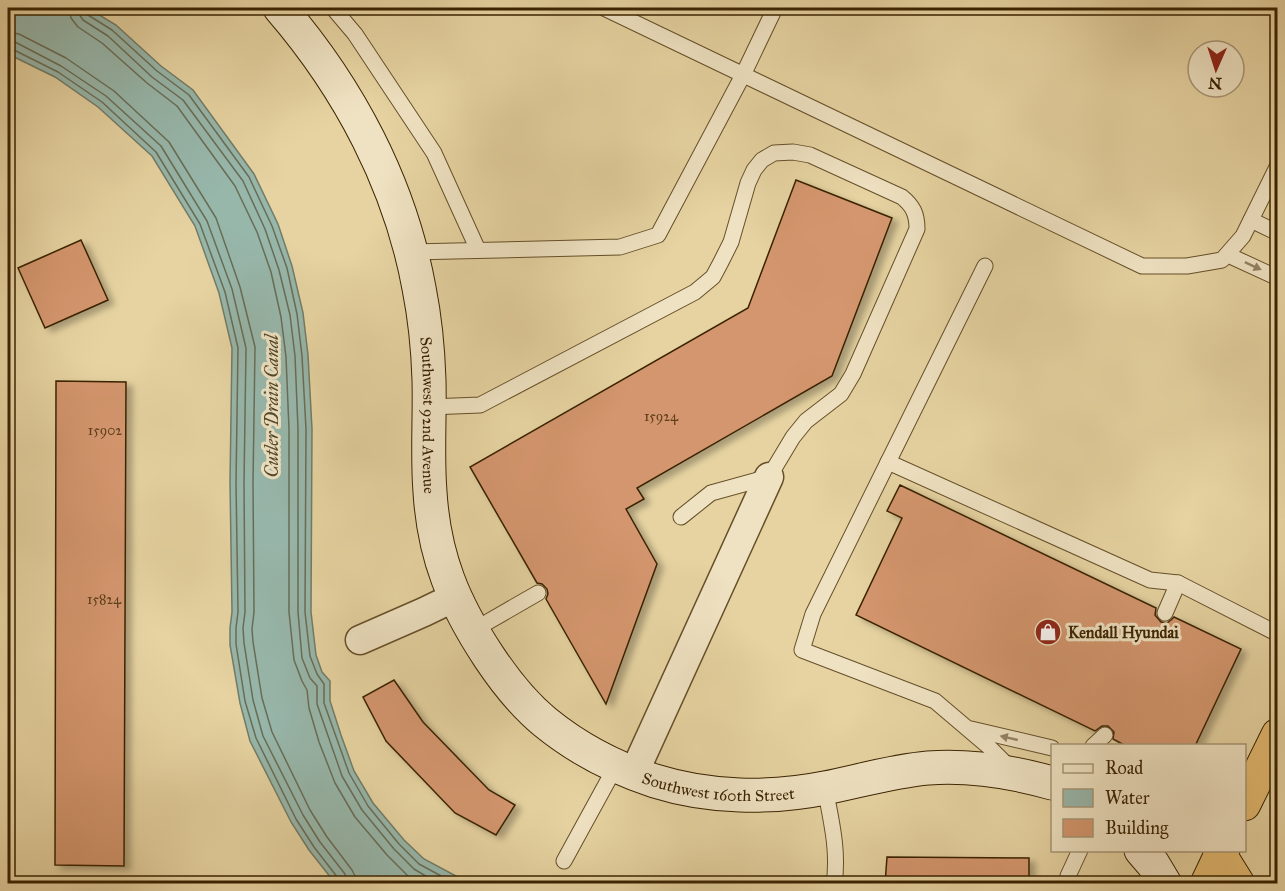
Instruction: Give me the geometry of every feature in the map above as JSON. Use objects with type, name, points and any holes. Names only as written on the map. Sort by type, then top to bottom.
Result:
[{"type":"highway","points":[[1246,802],[1278,735]]},
{"type":"highway","points":[[1216,860],[1238,884]]},
{"type":"street","name":"Southwest 92nd Avenue","points":[[280,8],[328,68],[349,102],[385,176],[400,213],[419,285],[425,321],[433,524],[443,568],[455,597],[472,631],[508,684],[544,721],[588,751],[625,770]]},
{"type":"street","name":"Southwest 160th Street","points":[[769,477],[625,770],[675,786],[746,795],[796,793],[893,772],[930,768],[959,767],[986,770],[1051,783]]},
{"type":"street","points":[[360,640],[455,597]]},
{"type":"street","points":[[1143,852],[1165,884]]},
{"type":"lane","points":[[333,8],[355,34],[434,153],[478,250]]},
{"type":"lane","points":[[604,8],[1142,266],[1187,266],[1222,260],[1243,236],[1278,165]]},
{"type":"lane","points":[[411,252],[620,247],[658,235],[743,75],[775,8]]},
{"type":"lane","points":[[429,407],[480,405],[694,292],[713,277],[731,242],[754,170],[762,160],[774,153],[793,152],[810,155],[902,197],[911,205],[917,218],[917,229],[854,374],[840,394],[806,421],[793,437],[769,477],[711,493],[681,517]]},
{"type":"lane","points":[[1251,220],[1278,233]]},
{"type":"lane","points":[[1228,255],[1278,278]]},
{"type":"lane","points":[[985,266],[813,614],[802,650],[935,701],[1018,775]]},
{"type":"lane","points":[[888,462],[1150,580],[1178,583],[1278,634]]},
{"type":"lane","points":[[1165,613],[1178,583]]},
{"type":"lane","points":[[472,631],[537,593]]},
{"type":"lane","points":[[965,728],[1051,748]]},
{"type":"lane","points":[[564,861],[625,770]]},
{"type":"lane","points":[[825,788],[835,847],[834,884]]},
{"type":"lane","points":[[1067,884],[1068,876],[1079,852]]},
{"type":"water","name":"Cutler Drain Canal","points":[[8,8],[88,8],[116,25],[161,66],[193,90],[254,174],[278,224],[292,266],[303,313],[312,429],[311,612],[316,655],[322,672],[330,681],[330,701],[354,771],[373,803],[404,840],[424,859],[469,883],[335,883],[291,822],[250,741],[240,703],[230,645],[232,348],[219,293],[195,226],[152,156],[98,107],[55,77],[8,54]]},
{"type":"building","points":[[796,180],[892,218],[832,376],[637,488],[644,499],[626,509],[657,564],[606,704],[546,599],[547,589],[537,583],[470,467],[748,308]]},
{"type":"building","points":[[81,240],[108,300],[45,328],[18,268]]},
{"type":"building","points":[[56,381],[126,382],[124,866],[55,865]]},
{"type":"building","name":"Kendall Hyundai","points":[[900,485],[1156,608],[1155,615],[1161,622],[1167,623],[1174,617],[1241,649],[1196,744],[1122,744],[1113,739],[1114,732],[1108,726],[1102,726],[1095,731],[856,615],[902,518],[887,511]]},
{"type":"building","points":[[394,680],[423,722],[489,790],[515,805],[496,835],[455,813],[386,741],[363,697]]},
{"type":"building","points":[[887,857],[1029,858],[1029,884],[885,884]]},
{"type":"place","name":"Kendall Hyundai","points":[[1048,632]]}]
